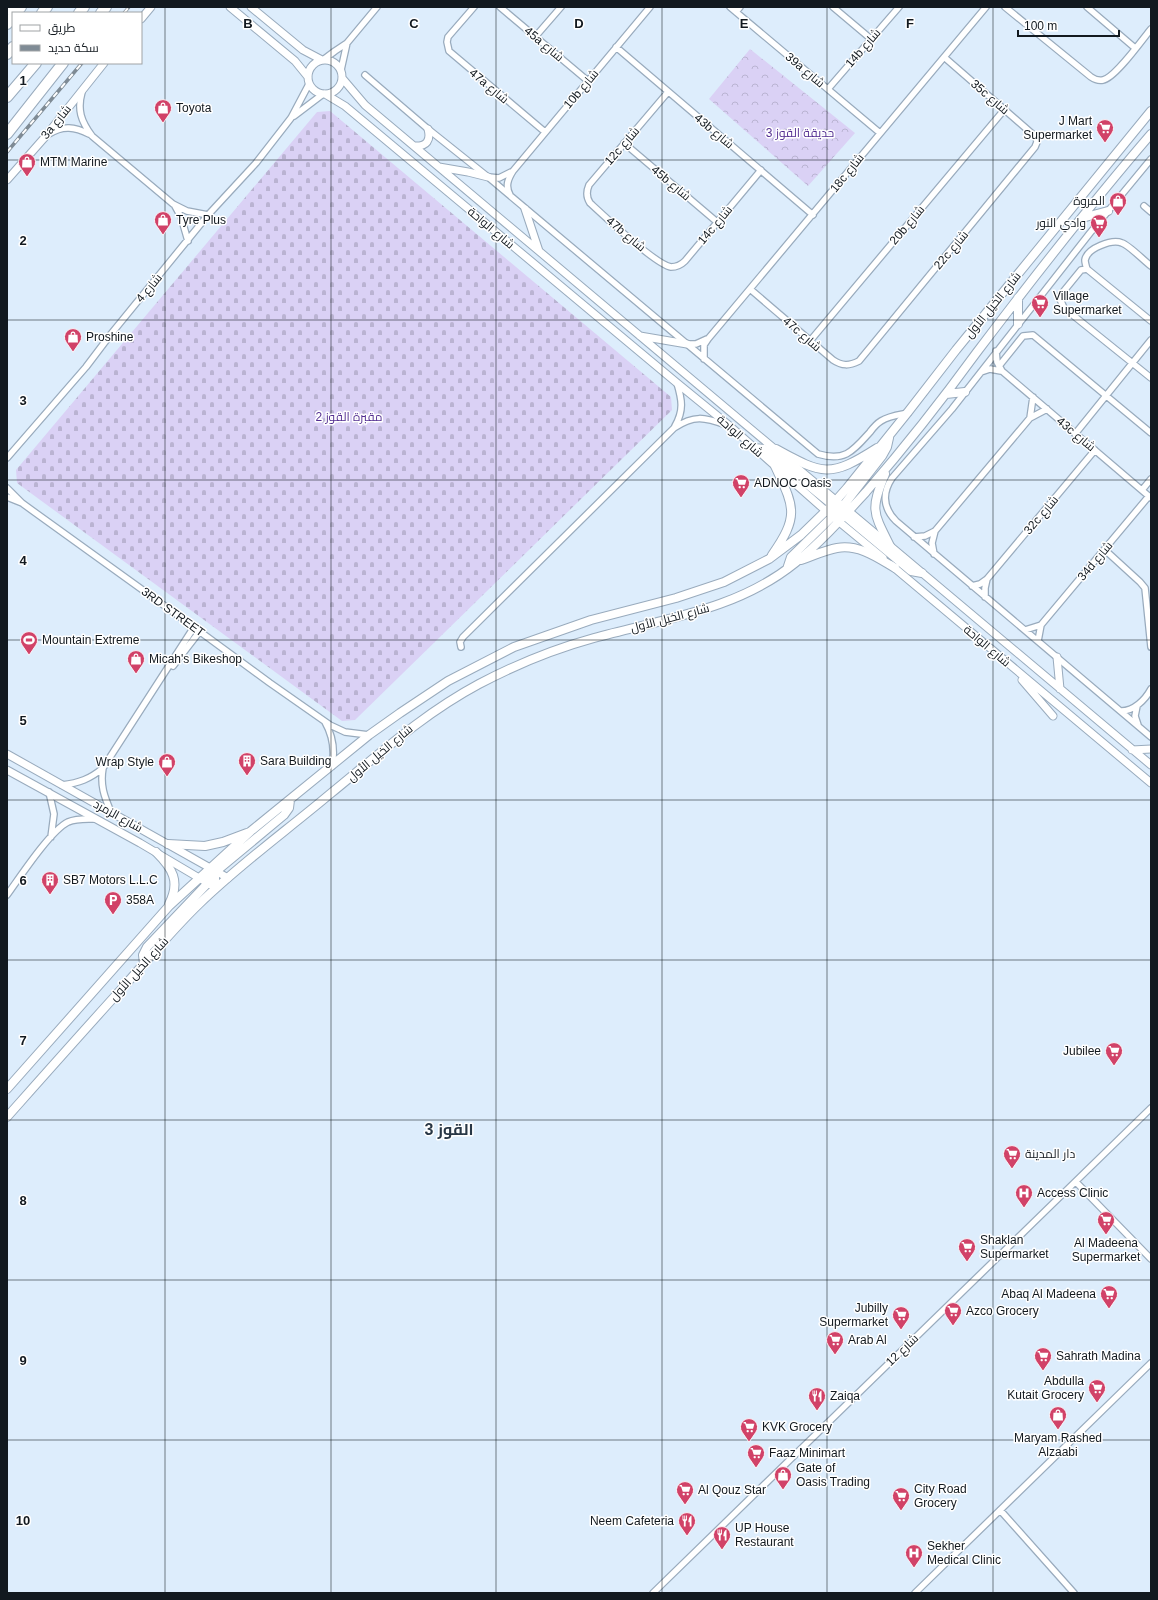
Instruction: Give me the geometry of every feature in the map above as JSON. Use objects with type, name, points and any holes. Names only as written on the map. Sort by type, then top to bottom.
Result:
[{"type":"highway","points":[[7,10],[10,7]]},
{"type":"highway","points":[[7,97],[35,64]]},
{"type":"highway","points":[[7,134],[62,64]]},
{"type":"main road","name":"شارع الخيل الأول","points":[[7,1116],[188,915],[216,888],[402,734],[438,708],[478,684],[524,663],[570,645],[682,616],[726,602],[752,590],[797,562],[838,511],[882,445],[956,350],[1151,111]]},
{"type":"main road","name":"شارع الخيل الأول","points":[[7,1089],[168,906],[199,878],[214,870],[251,831],[369,736],[416,702],[448,681],[514,647],[591,620],[700,591],[730,579],[769,559],[801,535],[838,511],[887,467],[946,394],[1018,298],[1151,134]]},
{"type":"main road","points":[[1082,218],[1108,212]]},
{"type":"main road","points":[[1018,298],[1018,324]]},
{"type":"main road","points":[[946,394],[965,392]]},
{"type":"main road","points":[[787,569],[791,557],[838,511],[882,456],[887,447],[889,437]]},
{"type":"main road","points":[[776,449],[809,466],[828,469],[850,465],[882,445]]},
{"type":"main road","points":[[755,448],[764,449],[911,571],[922,573]]},
{"type":"main road","points":[[769,559],[789,528],[791,512],[789,496],[775,466]]},
{"type":"main road","points":[[887,467],[876,496],[875,510],[879,524],[890,546]]},
{"type":"main road","points":[[797,562],[831,549],[844,547],[861,550],[895,568]]},
{"type":"main road","points":[[144,964],[143,955],[147,947],[207,882],[214,870],[284,815],[289,808],[290,800]]},
{"type":"main road","points":[[168,844],[194,847],[209,846],[251,831]]},
{"type":"main road","points":[[156,852],[168,864],[174,879],[175,889],[168,906]]},
{"type":"main road","points":[[214,870],[216,888]]},
{"type":"street","points":[[142,18],[151,7]]},
{"type":"street","points":[[230,7],[295,62],[318,92],[324,94],[335,91],[338,88],[342,78],[340,70],[334,62],[323,60],[303,50],[251,7]]},
{"type":"street","points":[[309,81],[310,68],[347,43],[377,7]]},
{"type":"street","name":"47a شارع","points":[[474,7],[452,33],[447,42],[447,47],[452,54],[545,132]]},
{"type":"street","name":"45a شارع","points":[[500,7],[588,81]]},
{"type":"street","points":[[535,37],[561,7]]},
{"type":"street","name":"10b شارع","points":[[512,197],[507,187],[513,171],[650,7]]},
{"type":"street","name":"39a شارع","points":[[730,7],[738,9],[880,133]]},
{"type":"street","points":[[833,7],[871,40]]},
{"type":"street","name":"14b شارع","points":[[828,89],[899,7]]},
{"type":"street","name":"18c شارع","points":[[704,359],[704,345],[708,339],[986,7]]},
{"type":"street","points":[[1005,7],[1091,77],[1103,80],[1114,74],[1151,29]]},
{"type":"street","points":[[1087,7],[1135,48]]},
{"type":"street","points":[[340,70],[347,43]]},
{"type":"street","name":"43b شارع","points":[[616,47],[813,215]]},
{"type":"street","name":"35c شارع","points":[[944,57],[1036,137]]},
{"type":"street","name":"3a شارع","points":[[7,180],[45,137],[103,64]]},
{"type":"street","points":[[365,75],[687,344],[812,451],[828,457],[840,457],[846,455],[855,449],[880,421],[908,412]]},
{"type":"street","name":"شارع الواحة","points":[[342,78],[365,105],[776,449],[895,568],[1151,783]]},
{"type":"street","name":"شارع 4","points":[[7,458],[86,367],[208,215],[256,163],[291,118],[309,81]]},
{"type":"street","points":[[84,88],[79,106],[80,114],[82,122],[92,136]]},
{"type":"street","name":"12c شارع","points":[[590,203],[586,194],[589,185],[668,92]]},
{"type":"street","name":"شارع 4","points":[[291,118],[324,94]]},
{"type":"street","name":"شارع الواحة","points":[[324,94],[345,106],[676,383],[731,427],[775,466],[890,546],[1151,765]]},
{"type":"street","name":"20b شارع","points":[[810,341],[1004,110]]},
{"type":"street","points":[[45,137],[54,130],[69,127],[76,128],[92,136],[173,204],[187,211],[208,215]]},
{"type":"street","points":[[414,146],[424,145],[428,142],[430,138],[428,129]]},
{"type":"street","name":"22c شارع","points":[[859,360],[1033,152],[1037,142],[1036,137]]},
{"type":"street","name":"45b شارع","points":[[624,143],[717,222]]},
{"type":"street","points":[[1151,159],[996,351],[952,409],[892,478],[886,490],[885,496],[887,510],[896,521],[934,555],[1151,737]]},
{"type":"street","points":[[438,167],[493,178],[504,177],[513,171]]},
{"type":"street","name":"14c شارع","points":[[663,263],[675,267],[682,263],[760,170]]},
{"type":"street","name":"47b شارع","points":[[590,203],[627,236],[663,263]]},
{"type":"street","points":[[173,204],[181,217],[188,241]]},
{"type":"street","points":[[1144,206],[1151,212]]},
{"type":"street","points":[[525,209],[539,252]]},
{"type":"street","points":[[1151,266],[1122,242],[1099,245],[1088,255],[1085,260],[1087,269],[1151,321]]},
{"type":"street","points":[[1087,269],[1080,270],[1060,294],[1059,297],[1064,308],[1151,378]]},
{"type":"street","name":"47c شارع","points":[[750,289],[839,364],[852,364],[859,360]]},
{"type":"street","points":[[1000,369],[1023,336],[1033,335],[1151,433]]},
{"type":"street","points":[[640,336],[687,344],[696,344],[708,339]]},
{"type":"street","points":[[1076,434],[1151,340]]},
{"type":"street","points":[[996,351],[1000,369]]},
{"type":"street","points":[[979,373],[990,369],[1000,369]]},
{"type":"street","name":"43c شارع","points":[[1000,369],[1150,497]]},
{"type":"street","points":[[674,428],[682,410],[682,400],[676,383]]},
{"type":"street","points":[[1030,418],[1033,398]]},
{"type":"street","points":[[914,537],[925,536],[935,531],[1030,418],[1046,409]]},
{"type":"street","points":[[461,647],[460,642],[462,637],[674,428],[684,421],[702,418],[731,427]]},
{"type":"street","name":"32c شارع","points":[[972,586],[980,584],[987,579],[1095,450]]},
{"type":"street","points":[[1142,490],[1151,479]]},
{"type":"street","points":[[7,488],[22,503]]},
{"type":"street","points":[[7,496],[22,503]]},
{"type":"street","name":"34d شارع","points":[[1038,641],[1041,625],[1150,497]]},
{"type":"street","name":"3RD STREET","points":[[22,503],[270,683],[324,720],[345,732],[369,736]]},
{"type":"street","points":[[934,555],[932,543],[935,531]]},
{"type":"street","points":[[1104,550],[1145,588],[1151,647]]},
{"type":"street","points":[[985,597],[987,579]]},
{"type":"street","points":[[1025,630],[1041,625]]},
{"type":"street","points":[[62,786],[89,779],[103,768],[194,627]]},
{"type":"street","points":[[166,672],[172,667],[200,631]]},
{"type":"street","points":[[1057,657],[1060,689]]},
{"type":"street","points":[[1008,663],[1053,716]]},
{"type":"street","points":[[1121,711],[1129,710],[1137,706],[1151,689]]},
{"type":"street","points":[[1137,706],[1135,716],[1138,726]]},
{"type":"street","points":[[324,720],[333,743],[331,768]]},
{"type":"street","points":[[1132,750],[1151,749]]},
{"type":"street","name":"شارع الزمرد","points":[[7,754],[228,878]]},
{"type":"street","points":[[103,768],[102,789],[111,812]]},
{"type":"street","name":"شارع الزمرد","points":[[7,770],[98,819],[216,888]]},
{"type":"street","points":[[49,792],[54,814],[51,837]]},
{"type":"street","points":[[7,895],[51,837],[64,825],[76,819],[98,819]]},
{"type":"street","name":"شارع 12","points":[[653,1593],[1151,1108]]},
{"type":"street","points":[[1076,1182],[1151,1259]]},
{"type":"street","points":[[915,1593],[1151,1363]]},
{"type":"street","points":[[1000,1510],[1074,1593]]},
{"type":"green space","name":"حديقة القوز 3","points":[[750,49],[855,133],[808,186],[709,99]]},
{"type":"green space","name":"مقبرة القوز 2","points":[[330,111],[671,397],[672,410],[355,720],[342,721],[17,483],[16,470],[317,112]]},
{"type":"railway","points":[[125,12],[129,7]]},
{"type":"railway","points":[[7,152],[81,64]]},
{"type":"place","name":"Toyota","points":[[163,123]]},
{"type":"place","name":"J Mart Supermarket","points":[[1105,143]]},
{"type":"place","name":"MTM Marine","points":[[27,177]]},
{"type":"place","name":"المروة","points":[[1118,216]]},
{"type":"place","name":"Tyre Plus","points":[[163,235]]},
{"type":"place","name":"وادي النور","points":[[1099,238]]},
{"type":"place","name":"Village Supermarket","points":[[1040,318]]},
{"type":"place","name":"Proshine","points":[[73,352]]},
{"type":"place","name":"ADNOC Oasis","points":[[741,498]]},
{"type":"place","name":"Mountain Extreme","points":[[29,655]]},
{"type":"place","name":"Micah's Bikeshop","points":[[136,674]]},
{"type":"place","name":"Sara Building","points":[[247,776]]},
{"type":"place","name":"Wrap Style","points":[[167,777]]},
{"type":"place","name":"SB7 Motors L.L.C","points":[[50,895]]},
{"type":"place","name":"358A","points":[[113,915]]},
{"type":"place","name":"Jubilee","points":[[1114,1066]]},
{"type":"place","name":"دار المدينة","points":[[1012,1169]]},
{"type":"place","name":"Access Clinic","points":[[1024,1208]]},
{"type":"place","name":"Al Madeena Supermarket","points":[[1106,1235]]},
{"type":"place","name":"Shaklan Supermarket","points":[[967,1262]]},
{"type":"place","name":"Abaq Al Madeena","points":[[1109,1309]]},
{"type":"place","name":"Azco Grocery","points":[[953,1326]]},
{"type":"place","name":"Jubilly Supermarket","points":[[901,1330]]},
{"type":"place","name":"Arab Al","points":[[835,1355]]},
{"type":"place","name":"Sahrath Madina","points":[[1043,1371]]},
{"type":"place","name":"Abdulla Kutait Grocery","points":[[1097,1403]]},
{"type":"place","name":"Zaiqa","points":[[817,1411]]},
{"type":"place","name":"Maryam Rashed Alzaabi","points":[[1058,1430]]},
{"type":"place","name":"KVK Grocery","points":[[749,1442]]},
{"type":"place","name":"Faaz Minimart","points":[[756,1468]]},
{"type":"place","name":"Gate of Oasis Trading","points":[[783,1490]]},
{"type":"place","name":"Al Qouz Star","points":[[685,1505]]},
{"type":"place","name":"City Road Grocery","points":[[901,1511]]},
{"type":"place","name":"Neem Cafeteria","points":[[687,1536]]},
{"type":"place","name":"UP House Restaurant","points":[[722,1550]]},
{"type":"place","name":"Sekher Medical Clinic","points":[[914,1568]]},
{"type":"district","name":"القوز 3","points":[[449,1129]]}]
